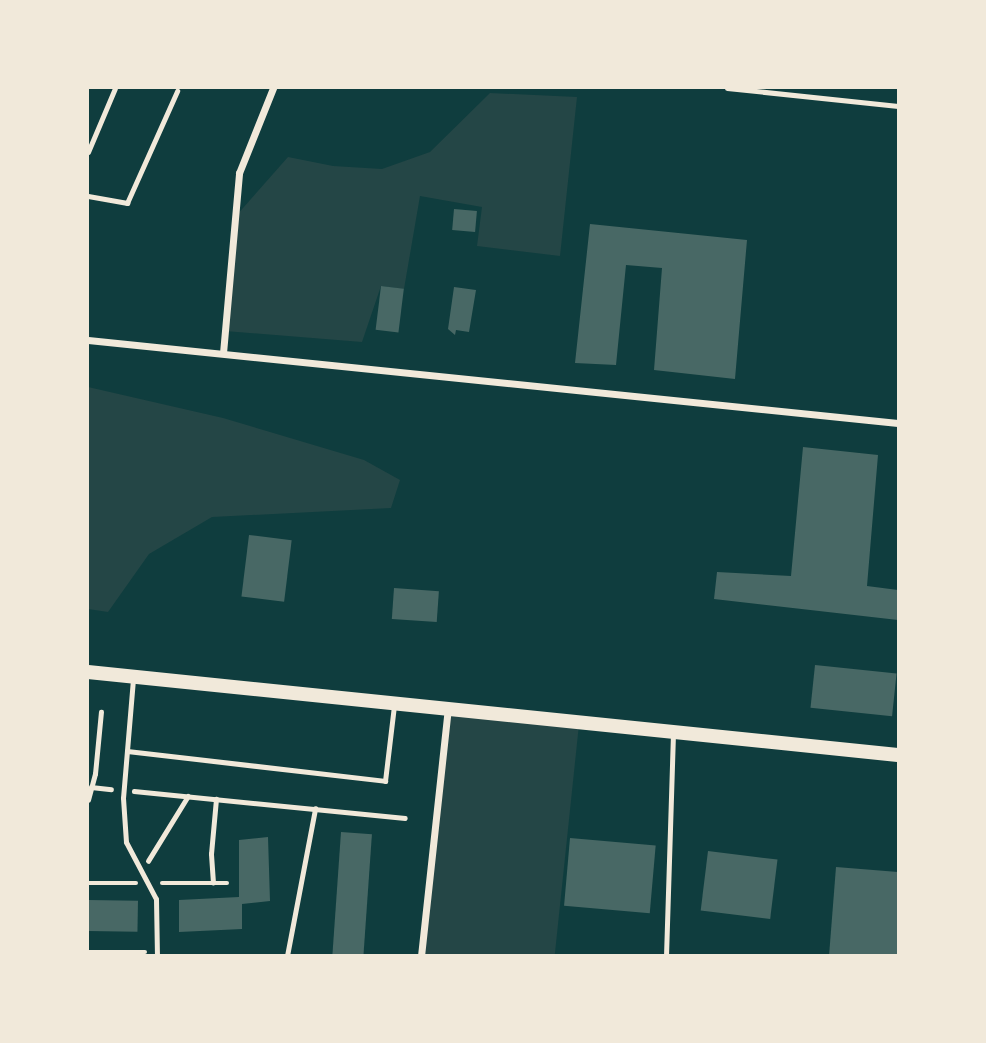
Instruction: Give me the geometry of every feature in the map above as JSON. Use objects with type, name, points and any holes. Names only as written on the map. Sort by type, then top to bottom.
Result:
[{"type":"main road","points":[[88,672],[898,755]]},
{"type":"street","points":[[223,354],[239,173],[273,88]]},
{"type":"street","points":[[88,340],[898,423]]},
{"type":"street","points":[[421,956],[448,708]]},
{"type":"lane","points":[[88,152],[115,88]]},
{"type":"lane","points":[[727,88],[898,106]]},
{"type":"lane","points":[[88,196],[127,203],[177,91]]},
{"type":"lane","points":[[133,676],[123,790],[126,842],[156,899],[158,954]]},
{"type":"lane","points":[[127,751],[385,781],[395,703]]},
{"type":"lane","points":[[666,956],[673,732]]},
{"type":"path","points":[[88,800],[101,712]]},
{"type":"path","points":[[91,787],[405,818]]},
{"type":"path","points":[[142,872],[188,796]]},
{"type":"path","points":[[214,883],[211,854],[216,799]]},
{"type":"path","points":[[288,956],[315,809]]},
{"type":"path","points":[[88,951],[158,954]]},
{"type":"shaded area","points":[[490,93],[577,97],[560,256],[477,246],[482,207],[420,196],[404,289],[381,286],[362,342],[225,331],[236,216],[288,157],[333,166],[382,169],[430,152]]},
{"type":"shaded area","points":[[88,387],[223,418],[364,460],[400,480],[391,508],[212,517],[149,554],[108,612],[88,609]]},
{"type":"shaded area","points":[[448,708],[579,722],[555,956],[422,956]]},
{"type":"building","points":[[454,209],[477,211],[475,232],[452,230]]},
{"type":"building","points":[[590,224],[747,240],[735,379],[654,370],[662,268],[626,265],[616,365],[575,363]]},
{"type":"building","points":[[381,286],[404,289],[398,332],[376,330]]},
{"type":"building","points":[[454,287],[476,290],[469,332],[456,330],[455,335],[448,329]]},
{"type":"building","points":[[803,447],[878,455],[867,586],[898,590],[898,620],[714,599],[717,572],[791,576]]},
{"type":"building","points":[[249,535],[292,540],[284,602],[241,597]]},
{"type":"building","points":[[394,588],[439,591],[437,622],[392,619]]},
{"type":"building","points":[[815,665],[897,674],[892,716],[811,708]]},
{"type":"building","points":[[341,832],[372,834],[363,956],[332,956]]},
{"type":"building","points":[[268,837],[270,901],[242,904],[242,929],[179,932],[179,900],[239,897],[239,840]]},
{"type":"building","points":[[570,838],[656,845],[650,913],[564,906]]},
{"type":"building","points":[[708,851],[777,860],[770,919],[701,911]]},
{"type":"building","points":[[836,867],[898,872],[898,956],[829,956]]},
{"type":"building","points":[[88,900],[138,901],[137,932],[88,931]]}]
